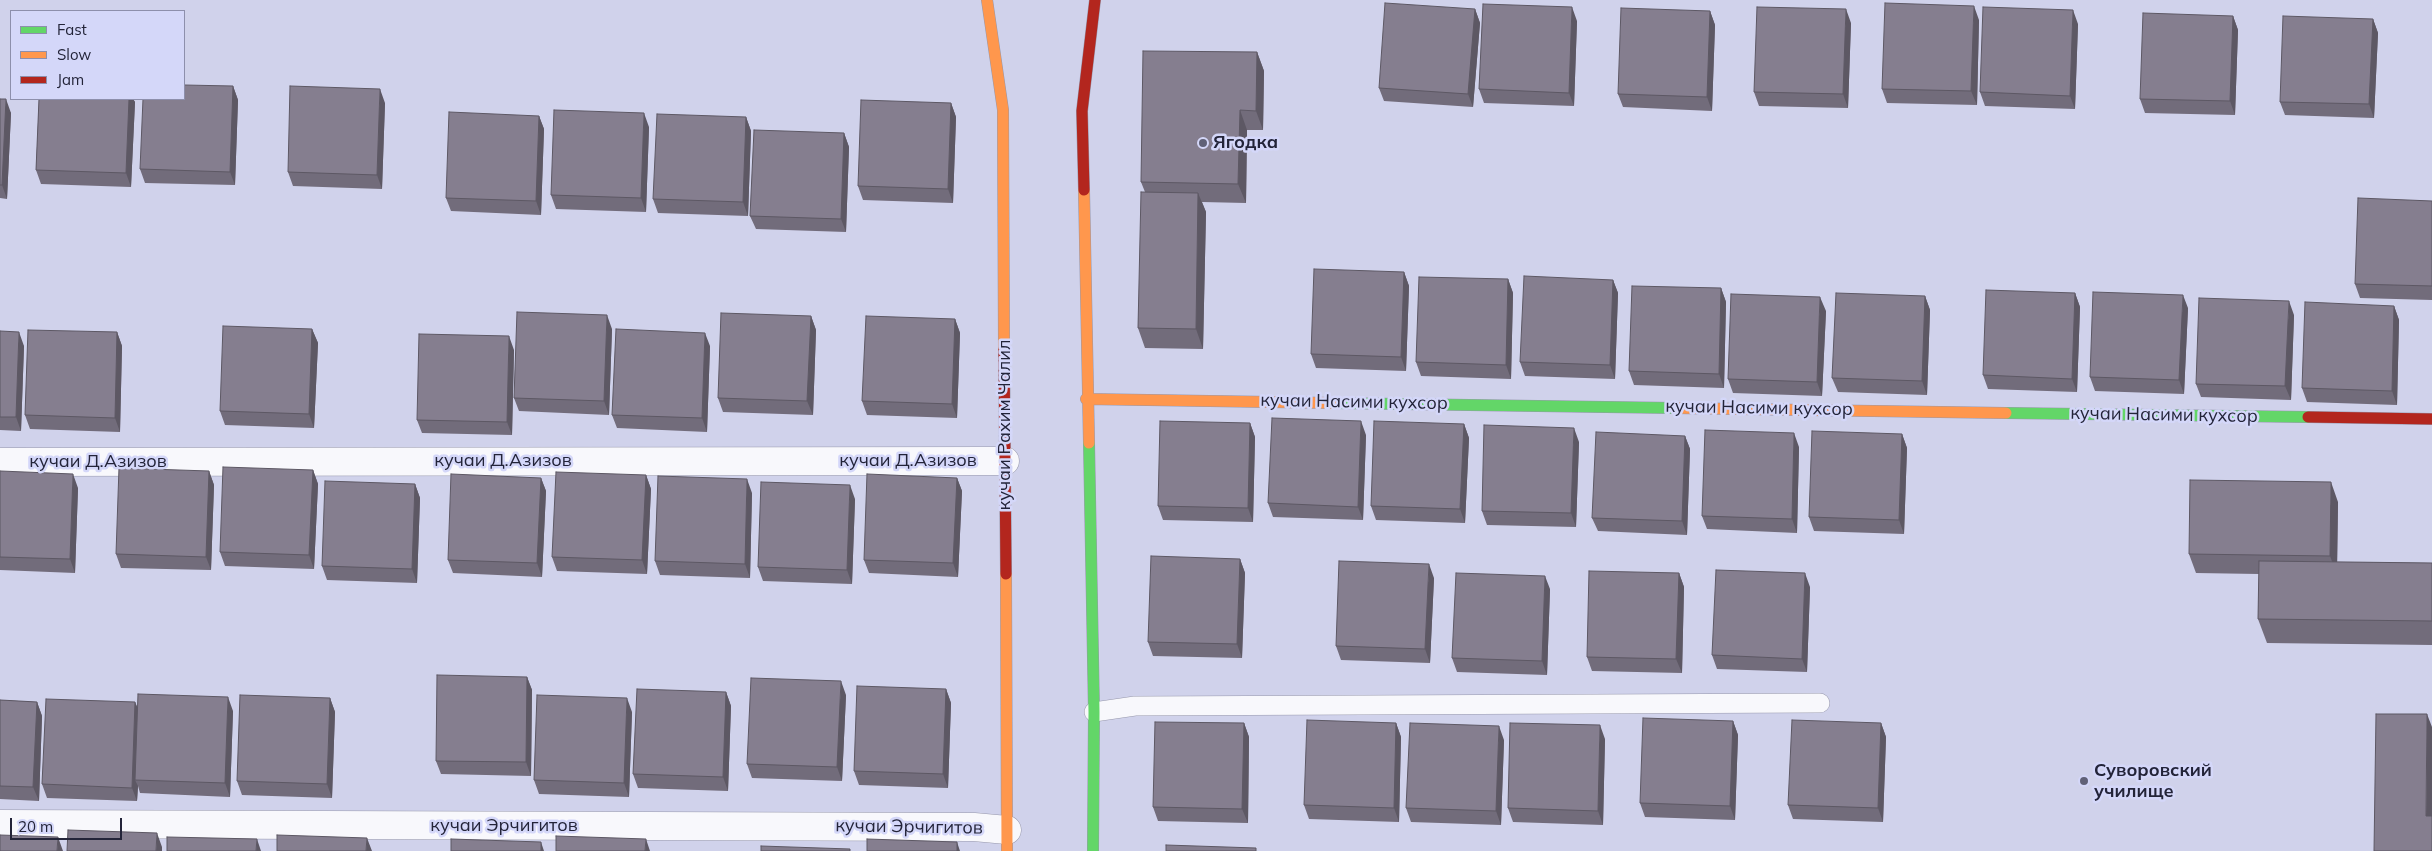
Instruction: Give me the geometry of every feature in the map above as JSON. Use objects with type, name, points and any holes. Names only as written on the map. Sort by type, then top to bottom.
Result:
[{"type":"main road","name":"кучаи Рахим Чалил","points":[[987,0],[1003,110],[1007,840]]},
{"type":"main road","points":[[1093,851],[1094,712],[1086,399],[1082,112],[1095,0]]},
{"type":"main road","name":"кучаи Насими кухсор","points":[[1086,399],[2432,419]]},
{"type":"street","name":"кучаи Д.Азизов","points":[[0,462],[1005,461]]},
{"type":"street","name":"кучаи Эрчигитов","points":[[0,824],[974,827],[1007,840]]},
{"type":"lane","points":[[1094,712],[1144,706],[1820,703]]},
{"type":"building","points":[[1385,3],[1475,9],[1468,94],[1379,88]]},
{"type":"building","points":[[1885,3],[1974,6],[1971,91],[1882,89]]},
{"type":"building","points":[[1483,4],[1572,7],[1569,93],[1479,89]]},
{"type":"building","points":[[1757,7],[1846,9],[1843,94],[1754,92]]},
{"type":"building","points":[[1983,7],[2073,10],[2070,96],[1980,92]]},
{"type":"building","points":[[1621,8],[1710,11],[1707,97],[1618,94]]},
{"type":"building","points":[[2143,13],[2233,16],[2230,101],[2140,99]]},
{"type":"building","points":[[2283,16],[2373,19],[2369,104],[2280,102]]},
{"type":"building","points":[[1143,51],[1257,52],[1256,111],[1240,110],[1238,184],[1141,182]]},
{"type":"building","points":[[185,85],[233,86],[230,172],[140,169],[143,100],[185,100]]},
{"type":"building","points":[[290,86],[380,89],[377,175],[288,172]]},
{"type":"building","points":[[0,99],[6,99],[2,185],[0,185]]},
{"type":"building","points":[[39,100],[129,100],[126,173],[36,170]]},
{"type":"building","points":[[861,100],[951,103],[948,189],[858,186]]},
{"type":"building","points":[[554,110],[644,113],[641,198],[551,195]]},
{"type":"building","points":[[449,112],[539,116],[536,201],[446,198]]},
{"type":"building","points":[[657,114],[746,117],[743,202],[653,199]]},
{"type":"building","points":[[754,130],[844,133],[841,219],[750,216]]},
{"type":"building","points":[[1141,192],[1198,193],[1196,329],[1138,328]]},
{"type":"building","points":[[2358,198],[2432,201],[2432,286],[2355,284]]},
{"type":"building","points":[[1314,269],[1404,272],[1401,357],[1311,354]]},
{"type":"building","points":[[1524,276],[1613,280],[1610,365],[1520,362]]},
{"type":"building","points":[[1419,277],[1508,279],[1506,365],[1416,362]]},
{"type":"building","points":[[1632,286],[1721,288],[1719,374],[1629,371]]},
{"type":"building","points":[[1986,290],[2075,293],[2072,379],[1983,375]]},
{"type":"building","points":[[2093,292],[2183,295],[2179,380],[2090,377]]},
{"type":"building","points":[[1836,293],[1925,296],[1922,381],[1832,378]]},
{"type":"building","points":[[1731,294],[1820,297],[1817,382],[1728,379]]},
{"type":"building","points":[[2199,298],[2289,301],[2285,386],[2196,384]]},
{"type":"building","points":[[2305,302],[2394,306],[2392,391],[2302,388]]},
{"type":"building","points":[[517,312],[607,315],[604,401],[514,398]]},
{"type":"building","points":[[721,313],[811,316],[807,401],[718,398]]},
{"type":"building","points":[[866,316],[955,319],[952,404],[862,401]]},
{"type":"building","points":[[223,326],[312,329],[309,414],[220,411]]},
{"type":"building","points":[[616,329],[705,333],[702,418],[612,415]]},
{"type":"building","points":[[28,330],[117,332],[115,418],[25,415]]},
{"type":"building","points":[[0,331],[19,332],[16,417],[0,417]]},
{"type":"building","points":[[419,334],[509,336],[507,422],[417,420]]},
{"type":"building","points":[[1272,418],[1361,421],[1358,507],[1268,503]]},
{"type":"building","points":[[1160,421],[1250,423],[1248,508],[1158,506]]},
{"type":"building","points":[[1374,421],[1464,424],[1460,509],[1371,506]]},
{"type":"building","points":[[1484,425],[1574,428],[1571,513],[1482,511]]},
{"type":"building","points":[[1705,430],[1794,433],[1792,519],[1702,516]]},
{"type":"building","points":[[1812,431],[1902,434],[1899,520],[1809,517]]},
{"type":"building","points":[[1596,432],[1685,436],[1682,521],[1592,518]]},
{"type":"building","points":[[223,467],[313,470],[309,555],[220,552]]},
{"type":"building","points":[[119,468],[209,471],[206,557],[116,554]]},
{"type":"building","points":[[0,471],[73,474],[70,559],[0,557]]},
{"type":"building","points":[[556,472],[646,475],[642,560],[552,557]]},
{"type":"building","points":[[451,474],[541,478],[537,563],[448,560]]},
{"type":"building","points":[[867,474],[957,478],[953,563],[864,560]]},
{"type":"building","points":[[658,476],[747,479],[745,564],[655,561]]},
{"type":"building","points":[[2190,480],[2331,482],[2330,556],[2189,554]]},
{"type":"building","points":[[325,481],[415,484],[412,569],[322,566]]},
{"type":"building","points":[[761,482],[850,485],[847,570],[758,567]]},
{"type":"building","points":[[1151,556],[1240,559],[1237,644],[1148,642]]},
{"type":"building","points":[[1339,561],[1429,564],[1425,649],[1336,646]]},
{"type":"building","points":[[2259,561],[2432,563],[2432,621],[2258,619]]},
{"type":"building","points":[[1716,570],[1805,573],[1802,659],[1712,655]]},
{"type":"building","points":[[1589,571],[1679,573],[1676,659],[1587,657]]},
{"type":"building","points":[[1456,573],[1545,576],[1542,661],[1452,658]]},
{"type":"building","points":[[437,675],[527,677],[526,762],[436,761]]},
{"type":"building","points":[[751,678],[841,681],[837,767],[747,764]]},
{"type":"building","points":[[857,686],[946,689],[943,774],[854,771]]},
{"type":"building","points":[[637,689],[726,692],[723,777],[633,774]]},
{"type":"building","points":[[138,694],[228,697],[225,783],[135,780]]},
{"type":"building","points":[[240,695],[330,698],[327,784],[237,781]]},
{"type":"building","points":[[537,695],[627,698],[624,783],[534,780]]},
{"type":"building","points":[[46,699],[135,702],[132,788],[42,784]]},
{"type":"building","points":[[0,700],[37,702],[33,787],[0,786]]},
{"type":"building","points":[[2376,714],[2427,714],[2426,816],[2432,816],[2432,851],[2374,851]]},
{"type":"building","points":[[1643,718],[1733,721],[1730,806],[1640,803]]},
{"type":"building","points":[[1307,720],[1396,723],[1394,808],[1304,805]]},
{"type":"building","points":[[1792,720],[1881,723],[1878,808],[1788,805]]},
{"type":"building","points":[[1155,722],[1244,723],[1242,809],[1153,807]]},
{"type":"building","points":[[1410,723],[1499,726],[1496,811],[1406,808]]},
{"type":"building","points":[[1510,723],[1600,725],[1598,811],[1508,808]]},
{"type":"building","points":[[68,830],[157,833],[156,851],[67,851]]},
{"type":"building","points":[[0,835],[58,837],[57,851],[0,851]]},
{"type":"building","points":[[277,835],[367,838],[366,851],[277,851]]},
{"type":"building","points":[[556,836],[646,839],[645,851],[556,851]]},
{"type":"building","points":[[167,837],[257,839],[256,851],[167,851]]},
{"type":"building","points":[[451,839],[541,842],[541,851],[451,851]]},
{"type":"building","points":[[867,839],[957,842],[957,851],[867,851]]},
{"type":"building","points":[[1166,845],[1256,848],[1256,851],[1166,851]]},
{"type":"building","points":[[761,846],[850,849],[850,851],[761,851]]},
{"type":"traffic: fast","points":[[1333,403],[1674,408]]},
{"type":"traffic: fast","points":[[2006,413],[2308,417]]},
{"type":"traffic: fast","points":[[1089,443],[1094,712],[1093,851]]},
{"type":"traffic: slow","points":[[987,0],[1003,110],[1004,349]]},
{"type":"traffic: slow","points":[[1084,190],[1089,443]]},
{"type":"traffic: slow","points":[[1086,399],[1333,403]]},
{"type":"traffic: slow","points":[[1674,408],[2006,413]]},
{"type":"traffic: slow","points":[[1006,574],[1007,851]]},
{"type":"traffic: jam","points":[[1084,190],[1082,111],[1095,0]]},
{"type":"traffic: jam","points":[[1004,349],[1006,574]]},
{"type":"traffic: jam","points":[[2308,417],[2432,419]]},
{"type":"place","name":"Ягодка","points":[[1203,143]]},
{"type":"place","name":"Суворовский училище","points":[[2084,781]]}]
